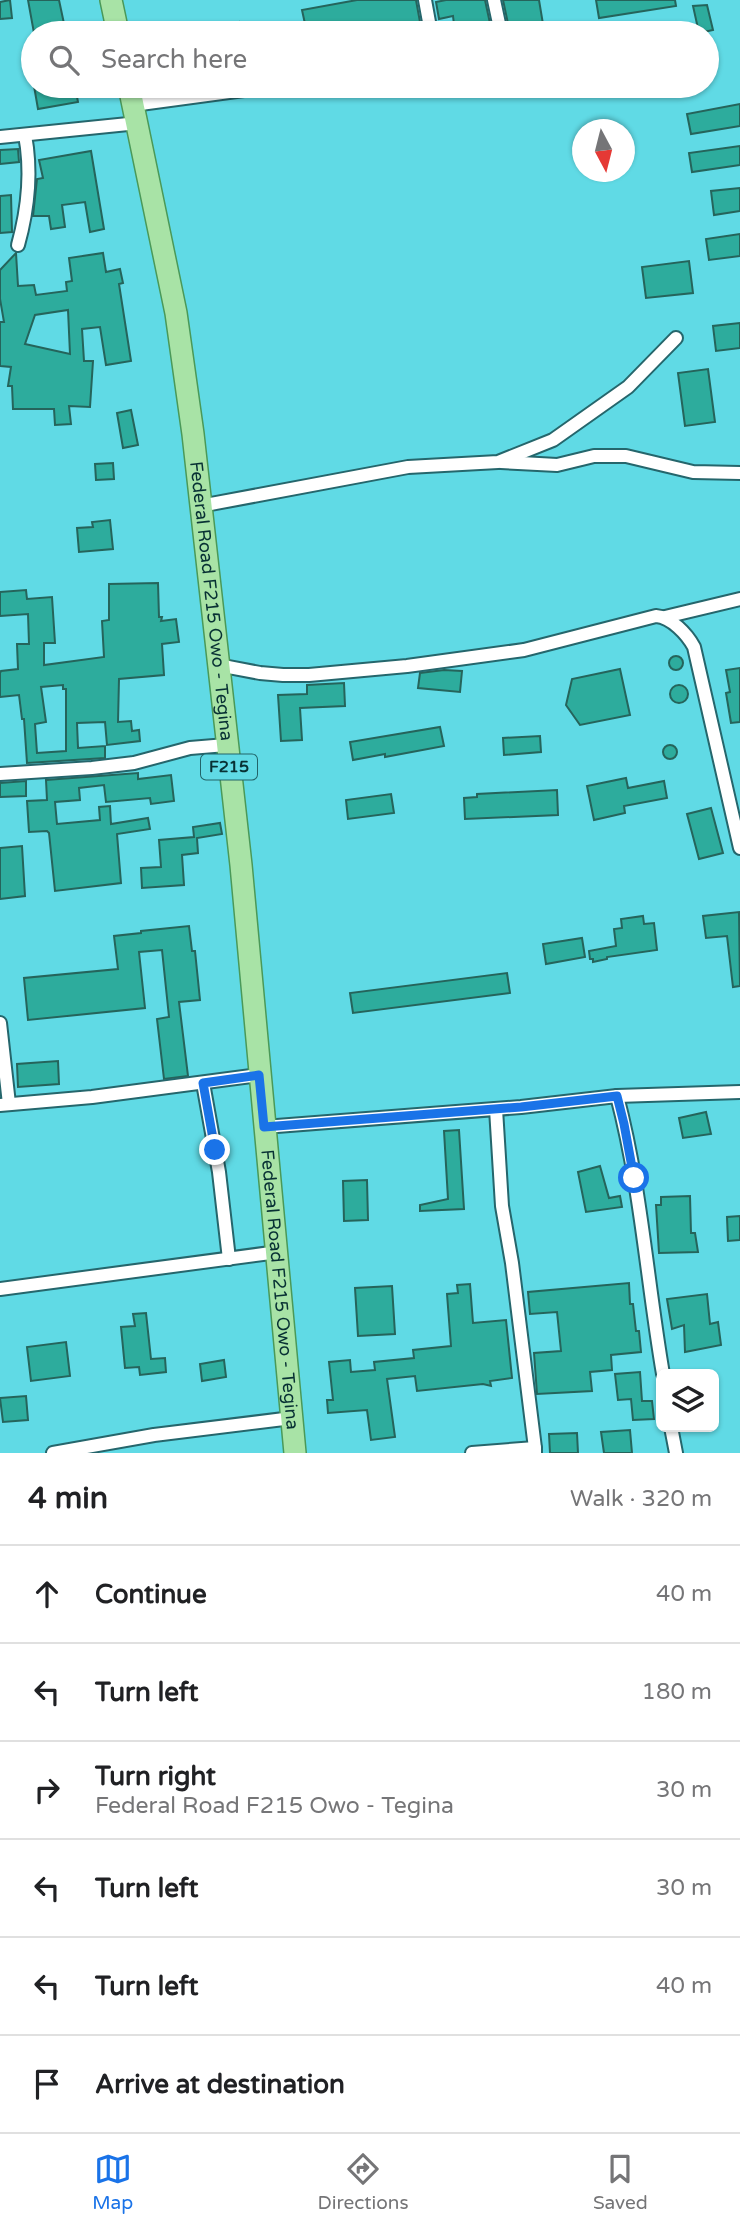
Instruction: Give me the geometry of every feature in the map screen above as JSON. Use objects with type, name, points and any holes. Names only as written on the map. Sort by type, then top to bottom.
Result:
[{"type":"main road","points":[[111,0],[115,21]]},
{"type":"main road","name":"Federal Road F215 Owo - Tegina","points":[[134,104],[176,313],[190,411],[241,865],[295,1453]]},
{"type":"street","points":[[425,0],[429,21]]},
{"type":"street","points":[[494,0],[498,21]]},
{"type":"street","points":[[0,136],[25,135],[134,104],[181,98]]},
{"type":"street","points":[[18,245],[26,207],[29,172],[25,135]]},
{"type":"street","points":[[498,462],[553,440],[628,387],[676,338]]},
{"type":"street","points":[[200,506],[408,467],[498,462],[557,465],[594,456],[626,456],[693,472],[740,473]]},
{"type":"street","points":[[218,666],[283,675],[407,666],[524,650],[656,616],[664,617],[740,599]]},
{"type":"street","points":[[664,617],[689,638],[694,647],[740,848]]},
{"type":"street","points":[[0,774],[134,763],[190,748],[226,745]]},
{"type":"street","points":[[0,1023],[5,1105],[259,1075]]},
{"type":"street","points":[[203,1083],[219,1172],[229,1259]]},
{"type":"street","points":[[264,1127],[496,1110],[617,1096],[740,1091]]},
{"type":"street","points":[[617,1096],[639,1206],[662,1369]]},
{"type":"street","points":[[472,1453],[535,1451],[512,1263],[503,1215],[496,1110]]},
{"type":"street","points":[[0,1289],[278,1252]]},
{"type":"street","points":[[53,1453],[154,1435],[292,1418]]},
{"type":"street","points":[[672,1432],[676,1453]]},
{"type":"building","points":[[10,0],[12,18],[0,19],[0,2]]},
{"type":"building","points":[[28,0],[59,0],[63,21],[32,21]]},
{"type":"building","points":[[357,0],[416,0],[420,21],[304,21],[302,10]]},
{"type":"building","points":[[485,0],[490,21],[454,21],[453,16],[439,19],[436,2]]},
{"type":"building","points":[[503,0],[539,0],[542,21],[507,21]]},
{"type":"building","points":[[596,0],[675,0],[676,6],[599,18]]},
{"type":"building","points":[[707,5],[711,21],[696,21],[693,6]]},
{"type":"building","points":[[36,98],[77,98],[78,102],[38,109]]},
{"type":"building","points":[[740,104],[740,126],[691,134],[687,114]]},
{"type":"building","points":[[740,146],[740,165],[692,172],[689,153]]},
{"type":"building","points":[[18,149],[19,162],[0,164],[0,150]]},
{"type":"building","points":[[91,151],[104,229],[90,232],[85,202],[62,205],[65,227],[51,229],[49,216],[33,216],[37,179],[43,178],[39,160]]},
{"type":"building","points":[[740,188],[740,211],[714,215],[711,191]]},
{"type":"building","points":[[11,195],[12,232],[0,233],[0,196]]},
{"type":"building","points":[[740,234],[740,256],[709,260],[706,239]]},
{"type":"building","points":[[16,253],[18,286],[34,285],[36,295],[67,291],[66,282],[72,281],[69,258],[103,253],[106,272],[120,269],[123,283],[119,284],[131,361],[106,365],[100,327],[82,329],[84,361],[93,361],[90,407],[69,406],[71,424],[55,425],[54,409],[13,409],[12,386],[8,386],[11,367],[0,366],[0,322],[4,322],[0,299],[0,270]],"holes":[[[68,310],[70,354],[25,344],[35,315]]]},
{"type":"building","points":[[689,261],[693,293],[646,298],[642,267]]},
{"type":"building","points":[[740,323],[740,348],[716,351],[713,326]]},
{"type":"building","points":[[708,369],[715,422],[685,426],[678,373]]},
{"type":"building","points":[[131,410],[138,445],[123,448],[117,413]]},
{"type":"building","points":[[113,463],[114,479],[96,480],[95,464]]},
{"type":"building","points":[[110,520],[113,549],[79,552],[77,528],[93,527],[92,522]]},
{"type":"building","points":[[158,583],[161,621],[176,619],[179,642],[162,644],[164,675],[119,679],[118,722],[131,721],[132,731],[139,730],[140,741],[107,745],[105,722],[77,723],[78,748],[105,746],[105,758],[27,763],[24,719],[19,695],[0,697],[0,673],[18,669],[17,644],[29,644],[28,614],[0,616],[0,592],[26,590],[27,599],[52,597],[55,643],[44,643],[44,665],[104,657],[102,621],[109,620],[109,584]],"holes":[[[63,685],[63,689],[66,689],[66,751],[37,753],[35,724],[46,722],[41,687]]]},
{"type":"building","points":[[676,656],[681,658],[681,668],[676,670],[671,668],[669,663],[671,658]]},
{"type":"building","points":[[740,668],[740,722],[731,723],[726,693],[730,692],[726,670]]},
{"type":"building","points":[[620,669],[630,715],[580,725],[566,705],[572,679]]},
{"type":"building","points":[[462,671],[460,692],[418,688],[420,673]]},
{"type":"building","points":[[344,683],[345,706],[300,708],[302,740],[281,741],[278,695],[307,694],[307,685]]},
{"type":"building","points":[[679,685],[685,688],[688,694],[685,700],[679,703],[673,700],[670,694],[673,688]]},
{"type":"building","points":[[440,727],[444,746],[353,760],[350,742]]},
{"type":"building","points":[[540,736],[541,752],[504,755],[503,738]]},
{"type":"building","points":[[667,745],[673,745],[677,752],[673,759],[667,759],[663,755],[663,749]]},
{"type":"building","points":[[138,773],[138,779],[171,775],[174,801],[151,804],[150,798],[106,802],[104,785],[79,788],[80,800],[55,802],[57,824],[100,820],[99,807],[110,806],[111,824],[148,818],[150,829],[117,834],[121,883],[55,891],[49,833],[29,832],[27,801],[47,800],[46,780]]},
{"type":"building","points":[[626,778],[628,788],[664,781],[667,798],[624,806],[625,813],[594,820],[587,786]]},
{"type":"building","points":[[26,781],[26,796],[0,797],[0,783]]},
{"type":"building","points":[[557,790],[558,815],[465,819],[464,798],[477,797],[477,794]]},
{"type":"building","points":[[391,794],[394,813],[348,819],[346,800]]},
{"type":"building","points":[[711,808],[723,853],[699,859],[687,814]]},
{"type":"building","points":[[220,823],[222,834],[197,838],[198,853],[182,855],[184,885],[142,888],[141,868],[161,867],[159,840],[194,837],[193,827]]},
{"type":"building","points":[[22,846],[25,896],[0,899],[0,848]]},
{"type":"building","points":[[739,912],[740,986],[733,987],[727,936],[706,938],[703,916]]},
{"type":"building","points":[[643,916],[644,924],[654,923],[657,950],[607,957],[593,962],[593,959],[590,959],[589,951],[616,946],[614,929],[622,928],[621,919]]},
{"type":"building","points":[[189,926],[192,951],[195,951],[200,1000],[179,1002],[188,1076],[164,1079],[157,1019],[169,1017],[162,950],[139,952],[145,1008],[28,1020],[24,978],[118,969],[114,936]]},
{"type":"building","points":[[582,938],[585,957],[546,964],[543,944]]},
{"type":"building","points":[[507,973],[510,993],[353,1013],[350,993]]},
{"type":"building","points":[[58,1061],[59,1084],[18,1087],[17,1064]]},
{"type":"building","points":[[706,1112],[711,1134],[683,1138],[679,1118]]},
{"type":"building","points":[[459,1130],[464,1209],[420,1211],[420,1205],[448,1199],[444,1131]]},
{"type":"building","points":[[600,1166],[609,1198],[620,1196],[622,1207],[586,1212],[578,1172]]},
{"type":"building","points":[[367,1180],[368,1220],[344,1221],[343,1181]]},
{"type":"building","points":[[690,1196],[691,1233],[695,1233],[698,1252],[659,1253],[656,1205],[661,1205],[661,1197]]},
{"type":"building","points":[[740,1216],[740,1240],[728,1241],[727,1217]]},
{"type":"building","points":[[629,1283],[630,1304],[633,1304],[641,1352],[611,1355],[612,1370],[590,1372],[592,1391],[537,1394],[534,1353],[561,1351],[557,1312],[530,1314],[528,1292]]},
{"type":"building","points":[[470,1284],[473,1323],[506,1320],[512,1378],[490,1381],[491,1386],[483,1384],[417,1391],[415,1376],[387,1379],[395,1437],[371,1440],[367,1410],[328,1413],[327,1400],[333,1400],[329,1362],[350,1360],[351,1372],[375,1370],[374,1362],[414,1358],[413,1350],[451,1346],[447,1294],[458,1293],[457,1285]]},
{"type":"building","points":[[392,1286],[395,1334],[358,1336],[355,1288]]},
{"type":"building","points":[[707,1294],[710,1324],[718,1322],[721,1345],[685,1352],[684,1325],[672,1329],[667,1299]]},
{"type":"building","points":[[146,1313],[151,1359],[165,1358],[166,1372],[140,1375],[139,1367],[125,1368],[121,1327],[135,1326],[133,1314]]},
{"type":"building","points":[[66,1342],[70,1376],[31,1381],[27,1347]]},
{"type":"building","points":[[224,1360],[226,1377],[202,1381],[200,1364]]},
{"type":"building","points":[[640,1372],[642,1401],[652,1401],[654,1419],[633,1420],[631,1399],[618,1400],[615,1374]]},
{"type":"building","points":[[26,1396],[28,1420],[3,1422],[0,1398]]},
{"type":"building","points":[[630,1430],[632,1453],[604,1453],[601,1432]]},
{"type":"building","points":[[577,1433],[578,1453],[550,1453],[549,1434]]},
{"type":"route","points":[[215,1150],[203,1083],[259,1075],[264,1127],[521,1107],[617,1096],[634,1178]]}]
